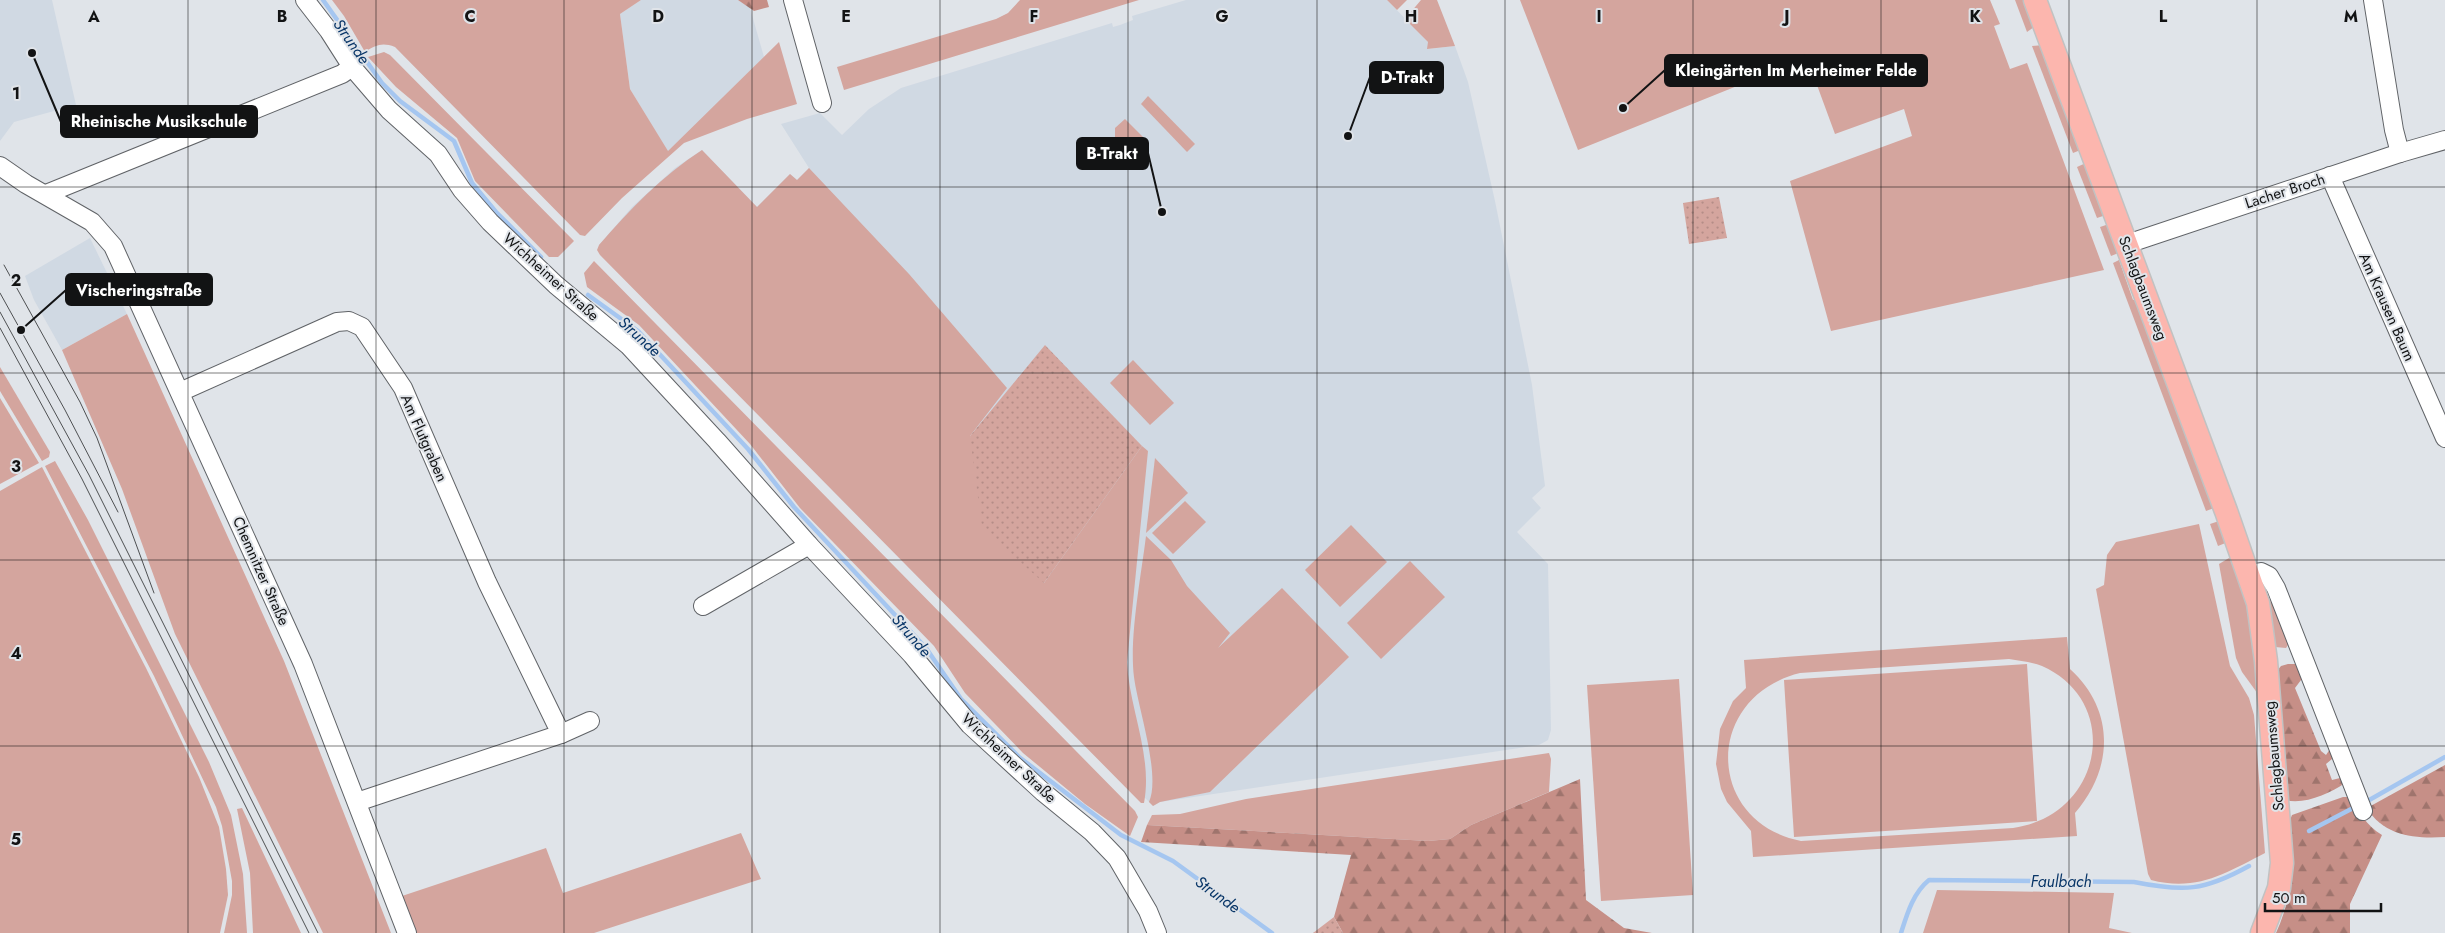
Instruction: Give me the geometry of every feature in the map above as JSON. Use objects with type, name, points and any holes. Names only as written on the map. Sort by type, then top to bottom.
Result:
[{"type":"main road","name":"Schlagbaumsweg","points":[[2036,0],[2250,576],[2258,603],[2263,632],[2282,863],[2279,888],[2262,933]]},
{"type":"street","name":"Wichheimer Straße","points":[[305,0],[329,30],[352,67],[390,110],[438,154],[462,190],[524,256],[632,349],[717,441],[808,545],[912,655],[970,725],[1043,792],[1092,832],[1116,858],[1144,903],[1157,933]]},
{"type":"street","points":[[793,0],[822,103]]},
{"type":"street","points":[[2373,0],[2394,130],[2400,153]]},
{"type":"street","points":[[43,193],[82,181],[342,74],[352,67]]},
{"type":"street","name":"Lacher Broch","points":[[2127,244],[2400,153],[2445,140]]},
{"type":"street","name":"Chemnitzer Straße","points":[[0,166],[92,222]]},
{"type":"street","name":"Am Krausen Baum","points":[[2330,176],[2445,438]]},
{"type":"street","name":"Chemnitzer Straße","points":[[82,181],[79,200],[92,222],[113,246],[303,664],[407,933]]},
{"type":"street","name":"Am Flutgraben","points":[[180,392],[337,322],[349,321],[362,327],[403,388],[487,582],[560,734]]},
{"type":"street","points":[[703,606],[808,545]]},
{"type":"street","points":[[2250,576],[2261,572],[2269,576],[2276,588],[2336,738],[2360,805]]},
{"type":"street","points":[[357,802],[560,734],[590,721]]},
{"type":"shaded area","points":[[0,0],[52,0],[76,105],[14,122],[0,141]]},
{"type":"shaded area","points":[[332,0],[641,0],[620,14],[630,89],[668,151],[779,42],[797,104],[747,119],[684,143],[622,198],[585,236],[580,235],[395,47],[379,45],[365,52],[344,16]]},
{"type":"shaded area","points":[[641,0],[738,0],[750,8],[764,57],[668,152],[630,89],[620,14]]},
{"type":"shaded area","points":[[1020,0],[1139,0],[844,90],[837,67],[996,19],[1008,13]]},
{"type":"shaded area","points":[[1186,0],[1387,0],[1428,42],[1428,49],[1455,46],[1468,82],[1495,201],[1532,385],[1545,486],[1532,498],[1541,508],[1517,532],[1548,564],[1551,730],[1548,740],[1539,745],[1160,802],[1153,806],[599,245],[632,207],[675,168],[702,150],[757,207],[790,174],[797,180],[809,168],[781,124],[820,113],[842,135],[869,109],[901,88],[1112,23],[1113,27],[1120,25],[1133,20],[1132,16]]},
{"type":"shaded area","points":[[1387,0],[1407,0],[1397,10]]},
{"type":"shaded area","points":[[1421,0],[1437,0],[1455,46],[1427,49],[1428,42],[1405,19]]},
{"type":"shaded area","points":[[1520,0],[1990,0],[2000,24],[1994,26],[2010,69],[2027,63],[2104,270],[1831,331],[1790,181],[1912,136],[1904,109],[1835,134],[1807,58],[1578,150]]},
{"type":"shaded area","points":[[2015,0],[2028,0],[2037,25],[2027,32]]},
{"type":"shaded area","points":[[2044,45],[2083,149],[2073,153],[2032,46]]},
{"type":"shaded area","points":[[384,52],[390,55],[574,241],[558,257],[549,257],[475,181],[457,138],[396,87],[368,57]]},
{"type":"shaded area","points":[[1148,96],[1195,144],[1187,152],[1141,104]]},
{"type":"shaded area","points":[[1125,119],[1149,143],[1141,151],[1115,151],[1115,128]]},
{"type":"shaded area","points":[[702,150],[757,207],[790,174],[797,180],[809,168],[909,274],[1007,388],[970,436],[1044,583],[1142,446],[1148,451],[1127,662],[1143,750],[1146,785],[1144,803],[1141,803],[600,255],[597,250],[599,245],[635,206],[673,171]]},
{"type":"shaded area","points":[[2088,162],[2106,215],[2097,218],[2077,167]]},
{"type":"shaded area","points":[[1719,197],[1727,238],[1689,244],[1683,203]]},
{"type":"shaded area","points":[[2109,224],[2121,252],[2111,256],[2100,227]]},
{"type":"shaded area","points":[[90,238],[127,314],[62,350],[34,300],[25,276]]},
{"type":"shaded area","points":[[2119,260],[2133,300],[2139,299],[2214,508],[2206,511],[2113,263]]},
{"type":"shaded area","points":[[594,261],[1135,811],[1138,817],[1130,836],[1085,804],[1023,753],[965,693],[934,646],[800,508],[750,444],[639,325],[587,287],[584,273]]},
{"type":"shaded area","points":[[127,314],[284,661],[391,933],[323,933],[175,634],[122,489],[62,350]]},
{"type":"shaded area","points":[[1045,345],[1142,446],[1044,583],[982,528],[970,436]]},
{"type":"shaded area","points":[[1133,360],[1174,403],[1150,425],[1110,383]]},
{"type":"shaded area","points":[[0,367],[50,452],[49,457],[42,461],[0,391]]},
{"type":"shaded area","points":[[0,398],[39,463],[0,484]]},
{"type":"shaded area","points":[[1155,458],[1188,493],[1146,533]]},
{"type":"shaded area","points":[[55,461],[88,520],[209,762],[231,815],[243,874],[247,933],[224,933],[232,895],[232,881],[222,826],[216,807],[154,676],[45,466]]},
{"type":"shaded area","points":[[42,467],[146,668],[199,777],[219,827],[228,895],[220,933],[0,933],[0,491]]},
{"type":"shaded area","points":[[1185,501],[1206,522],[1173,554],[1152,533]]},
{"type":"shaded area","points":[[2219,521],[2228,542],[2218,546],[2210,524]]},
{"type":"shaded area","points":[[2199,524],[2230,666],[2249,698],[2254,715],[2265,853],[2211,878],[2183,884],[2151,880],[2148,874],[2096,589],[2104,585],[2107,555],[2116,542]]},
{"type":"shaded area","points":[[1351,525],[1387,562],[1340,607],[1305,570]]},
{"type":"shaded area","points":[[1146,536],[1171,560],[1187,586],[1230,633],[1218,648],[1282,588],[1349,657],[1210,792],[1160,802],[1153,806],[1149,802],[1152,790],[1151,759],[1136,690],[1133,661],[1134,626]]},
{"type":"shaded area","points":[[2234,555],[2255,634],[2258,694],[2242,672],[2236,658],[2219,564]]},
{"type":"shaded area","points":[[1410,561],[1445,597],[1381,659],[1347,623]]},
{"type":"shaded area","points":[[2266,590],[2269,592],[2290,642],[2286,648],[2275,647],[2264,593]]},
{"type":"shaded area","points":[[2067,637],[2070,669],[2085,685],[2095,702],[2102,721],[2104,739],[2097,777],[2088,796],[2075,813],[2077,836],[1753,857],[1751,831],[1727,802],[1721,789],[1716,764],[1720,729],[1733,701],[1746,688],[1744,660]],"holes":[[[2009,659],[2042,666],[2068,683],[2084,705],[2092,730],[2092,756],[2083,781],[2067,802],[2043,819],[2013,828],[1801,841],[1769,829],[1747,810],[1733,786],[1728,759],[1732,732],[1746,707],[1768,686],[1800,673]]]},
{"type":"shaded area","points":[[2027,664],[2037,821],[1794,837],[1784,680]]},
{"type":"shaded area","points":[[1679,679],[1693,895],[1601,901],[1587,685]]},
{"type":"shaded area","points":[[1549,753],[1551,759],[1549,792],[1471,825],[1450,839],[1428,841],[1147,825],[1152,815],[1180,814],[1246,799]]},
{"type":"shaded area","points":[[242,808],[301,933],[253,933],[250,873],[237,809]]},
{"type":"shaded area","points":[[741,833],[761,879],[594,933],[414,933],[399,897],[546,848],[563,893]]},
{"type":"shaded area","points":[[1937,890],[2114,893],[2109,928],[2132,933],[1923,933]]},
{"type":"shaded area","points":[[1334,917],[1343,933],[1313,933]]},
{"type":"green space","points":[[738,0],[767,0],[769,7],[754,11]]},
{"type":"green space","points":[[2295,664],[2304,676],[2295,688],[2321,751],[2326,755],[2332,746],[2335,752],[2332,759],[2326,764],[2332,780],[2340,778],[2345,783],[2324,795],[2300,801],[2285,800],[2277,671],[2281,666]]},
{"type":"green space","points":[[2445,765],[2445,837],[2401,834],[2382,825],[2367,808]]},
{"type":"green space","points":[[1580,779],[1586,900],[1624,928],[1652,933],[1343,933],[1334,917],[1351,855],[1141,842],[1147,825],[1428,841],[1450,839],[1471,825]]},
{"type":"green space","points":[[2343,797],[2348,797],[2367,822],[2382,835],[2350,904],[2350,933],[2276,933],[2286,905],[2291,878],[2290,820],[2292,815]]},
{"type":"waterway","name":"Strunde","points":[[323,0],[382,83],[400,101],[454,141],[472,183],[496,212],[541,257]]},
{"type":"waterway","name":"Strunde","points":[[588,295],[638,331],[748,449],[794,507],[926,648],[961,699],[1019,757],[1121,835],[1173,861],[1272,933]]},
{"type":"waterway","name":"Faulbach","points":[[2364,803],[2445,757]]},
{"type":"waterway","name":"Faulbach","points":[[2309,831],[2357,806]]},
{"type":"waterway","name":"Faulbach","points":[[1901,933],[1915,897],[1929,880],[2134,882],[2180,888],[2206,885],[2249,866]]},
{"type":"tram line","points":[[4,265],[80,402],[97,438],[154,593]]},
{"type":"tram line","points":[[0,293],[65,410],[118,512]]},
{"type":"tram line","points":[[0,312],[89,475],[318,933]]},
{"type":"tram line","points":[[0,328],[82,479],[309,933]]},
{"type":"place","name":"Rheinische Musikschule","points":[[32,53]]},
{"type":"place","name":"Kleingärten Im Merheimer Felde","points":[[1623,108]]},
{"type":"place","name":"D-Trakt","points":[[1348,136]]},
{"type":"place","name":"B-Trakt","points":[[1162,212]]},
{"type":"place","name":"Vischeringstraße","points":[[21,330]]}]
